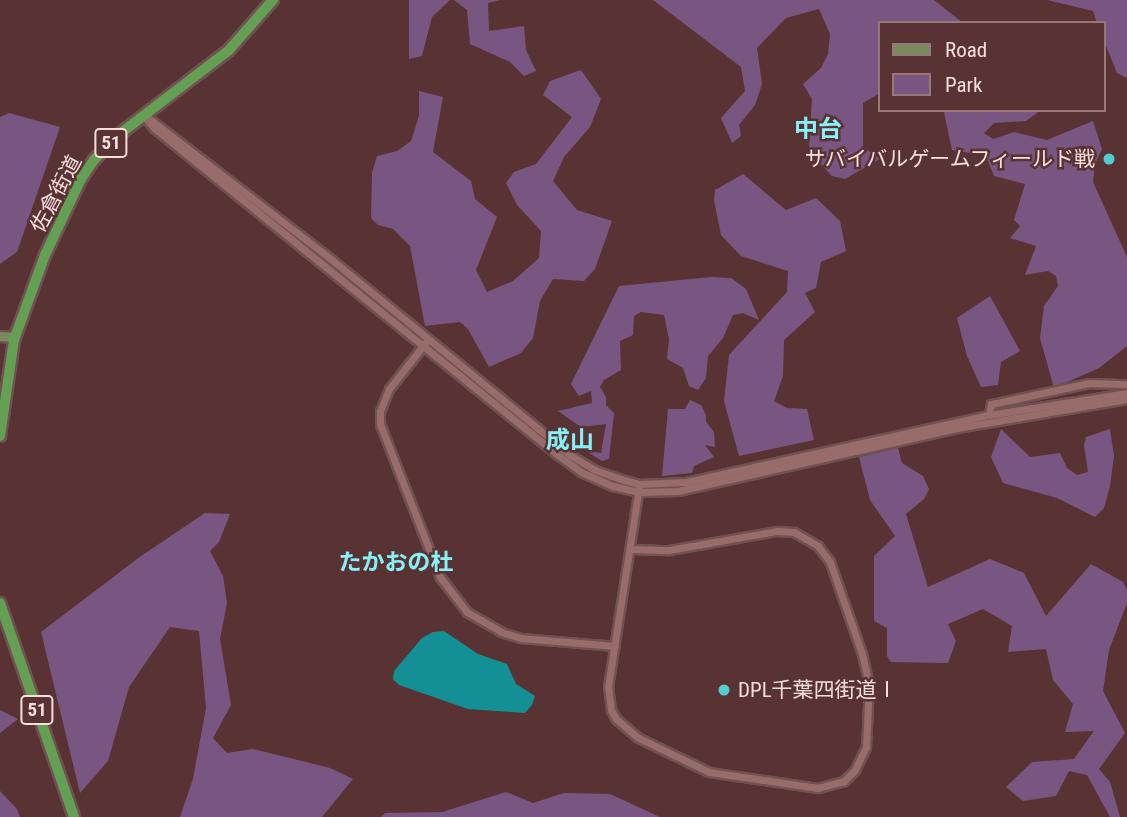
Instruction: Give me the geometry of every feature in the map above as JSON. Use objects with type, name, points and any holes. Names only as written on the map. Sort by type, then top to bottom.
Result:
[{"type":"highway","name":"佐倉街道","points":[[0,436],[6,378],[15,337],[45,256],[81,179],[101,153],[143,115],[229,50],[273,0]]},
{"type":"highway","name":"51","points":[[0,603],[74,817]]},
{"type":"main road","points":[[0,336],[15,337]]},
{"type":"street","points":[[143,115],[236,184],[427,342],[570,455],[595,470],[639,488],[688,489],[957,428],[1127,393]]},
{"type":"street","points":[[427,342],[389,389],[380,411],[380,424],[440,577],[467,612],[502,632],[521,638],[615,646]]},
{"type":"street","points":[[989,415],[991,404],[1089,383],[1127,384]]},
{"type":"street","points":[[639,488],[720,476],[989,415],[1098,400],[1127,399]]},
{"type":"street","points":[[631,549],[669,550],[777,531],[803,536],[818,546],[830,562],[866,669],[869,697],[866,747],[862,758],[844,781],[818,788],[721,775],[698,768],[638,737],[616,719],[611,709],[608,688],[639,488]]},
{"type":"green space","points":[[409,0],[450,0],[432,17],[422,56],[409,59]]},
{"type":"green space","points":[[454,0],[500,0],[488,3],[489,31],[524,26],[526,50],[536,71],[524,76],[510,62],[470,44],[467,10]]},
{"type":"green space","points":[[653,0],[934,0],[960,21],[878,21],[878,94],[863,103],[863,147],[880,159],[845,179],[832,176],[815,158],[809,146],[812,99],[803,84],[821,68],[828,54],[830,34],[819,9],[786,18],[757,48],[762,84],[755,105],[739,125],[741,136],[732,143],[721,118],[745,91],[741,67]]},
{"type":"green space","points":[[1047,0],[1127,0],[1127,78],[1117,73],[1106,46],[1106,21],[1096,21],[1093,11]]},
{"type":"green space","points":[[581,70],[601,99],[590,127],[564,157],[553,181],[577,210],[612,221],[595,269],[584,281],[553,279],[540,301],[533,338],[521,353],[489,367],[468,329],[460,322],[425,326],[410,246],[393,229],[378,225],[371,218],[372,173],[377,156],[397,151],[411,141],[419,116],[419,91],[443,97],[433,152],[471,181],[475,199],[497,217],[476,270],[487,292],[513,281],[539,258],[541,231],[517,205],[506,183],[514,172],[536,164],[572,117],[543,95],[550,81]]},
{"type":"green space","points":[[944,112],[1038,112],[1026,121],[994,123],[984,133],[993,139],[1014,132],[1047,140],[1093,121],[1102,149],[1095,164],[1093,182],[1127,257],[1127,346],[1099,368],[1054,388],[1040,338],[1044,306],[1058,286],[1056,276],[1048,271],[1025,275],[1036,246],[1010,238],[1020,226],[1014,220],[1025,184],[994,176],[986,156],[952,150]]},
{"type":"green space","points":[[9,113],[60,127],[17,252],[0,264],[0,117]]},
{"type":"green space","points":[[743,174],[786,210],[816,198],[840,221],[846,251],[821,262],[816,288],[805,293],[815,312],[784,340],[783,376],[774,401],[787,408],[807,409],[814,440],[739,456],[724,401],[729,355],[787,292],[788,271],[741,256],[721,235],[714,200],[715,190]]},
{"type":"green space","points":[[711,277],[731,278],[746,289],[759,320],[743,313],[733,315],[723,338],[708,356],[706,378],[698,390],[689,386],[683,368],[667,359],[669,339],[664,315],[641,312],[634,316],[633,335],[620,341],[621,370],[604,380],[600,387],[606,397],[606,405],[614,413],[609,459],[602,461],[586,451],[601,453],[606,424],[581,427],[558,411],[592,403],[591,391],[579,396],[571,384],[619,286]]},
{"type":"green space","points":[[990,296],[1020,351],[1001,362],[998,385],[981,387],[967,356],[957,318]]},
{"type":"green space","points":[[690,400],[701,405],[706,422],[714,432],[715,447],[705,445],[714,457],[694,466],[692,473],[662,476],[668,409],[685,409]]},
{"type":"green space","points":[[1001,429],[1030,457],[1060,453],[1067,468],[1077,475],[1088,472],[1084,445],[1086,437],[1110,429],[1114,456],[1104,508],[1095,517],[1057,498],[1003,483],[991,457]]},
{"type":"green space","points":[[898,448],[902,463],[923,476],[929,489],[924,499],[906,514],[928,587],[990,559],[1024,573],[1046,616],[1091,564],[1123,582],[1127,590],[1127,603],[1109,650],[1103,691],[1125,733],[1099,769],[1110,782],[1120,817],[1110,817],[1087,775],[1069,771],[1056,796],[1023,801],[1006,787],[1032,762],[1074,759],[1094,731],[1065,732],[1073,704],[1053,680],[1046,649],[1008,652],[1012,626],[983,609],[948,624],[956,641],[948,663],[891,662],[887,656],[887,628],[874,621],[874,556],[895,536],[870,500],[859,457]]},
{"type":"green space","points":[[205,513],[230,514],[219,542],[210,551],[223,576],[227,603],[220,639],[231,705],[213,738],[227,753],[253,749],[330,768],[353,779],[322,817],[180,817],[193,779],[206,708],[199,631],[170,627],[129,687],[108,761],[80,793],[41,632],[141,556]]},
{"type":"green space","points":[[0,710],[18,719],[0,733]]},
{"type":"green space","points":[[0,791],[17,809],[20,817],[0,817]]},
{"type":"green space","points":[[506,792],[533,803],[564,793],[610,794],[660,817],[381,817],[385,813],[442,812]]},
{"type":"water","points":[[444,631],[478,654],[507,664],[516,684],[535,696],[525,713],[468,709],[399,685],[393,679],[394,671],[422,638],[433,632]]},
{"type":"place","name":"サバイバルゲームフィールド戦","points":[[1109,159]]},
{"type":"place","name":"DPL千葉四街道Ⅰ","points":[[724,690]]},
{"type":"district","name":"中台","points":[[818,130]]},
{"type":"district","name":"成山","points":[[570,441]]},
{"type":"district","name":"たかおの杜","points":[[396,563]]}]
